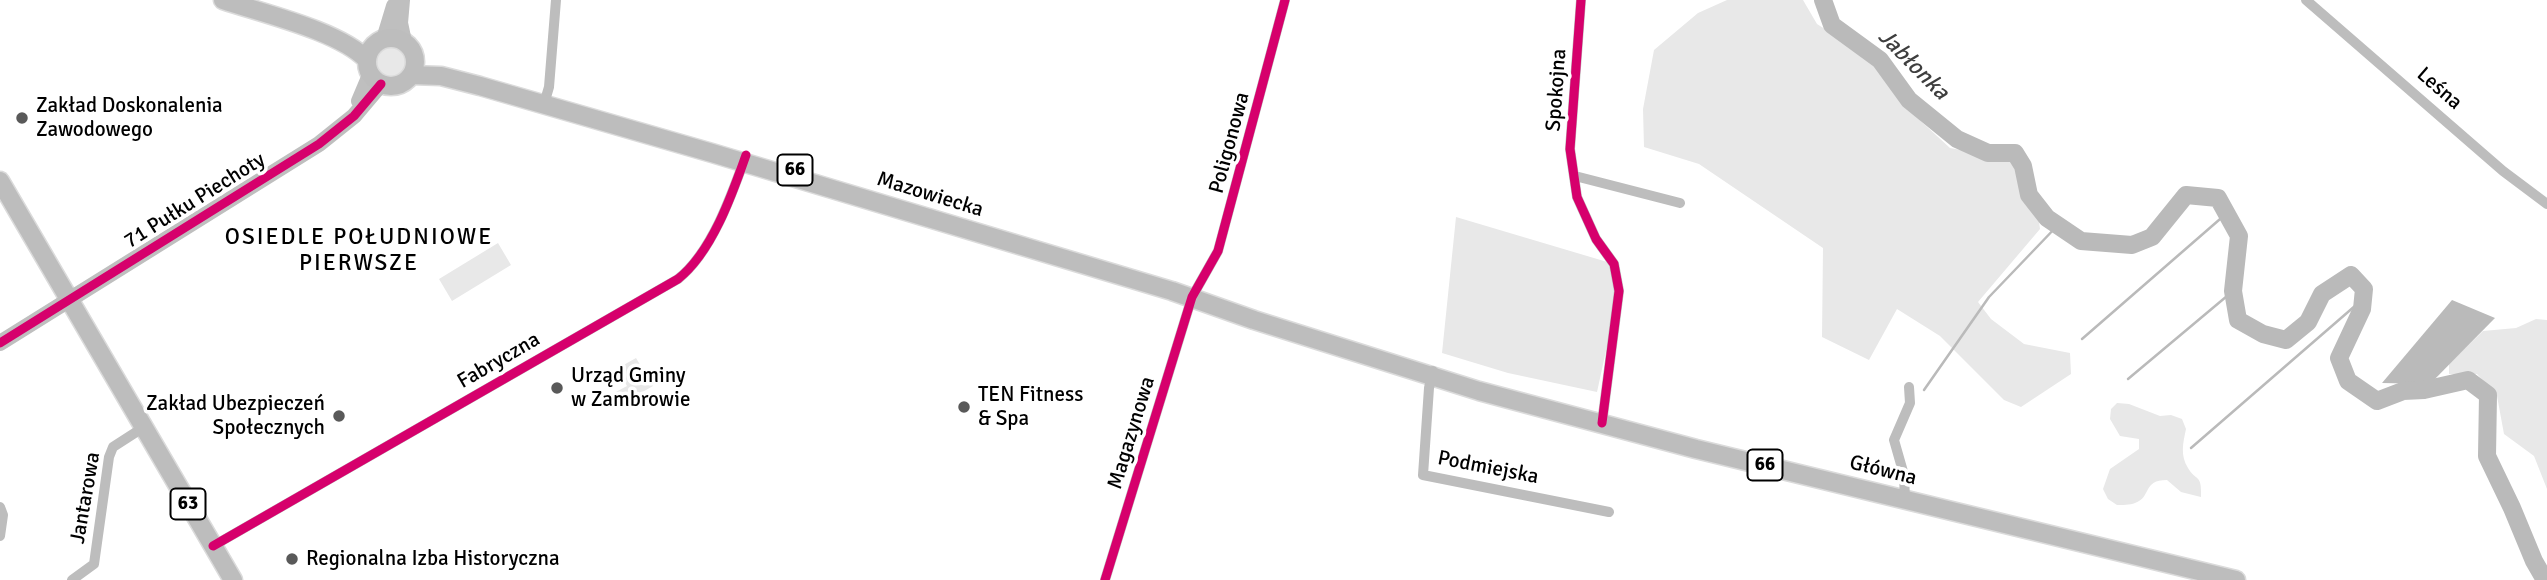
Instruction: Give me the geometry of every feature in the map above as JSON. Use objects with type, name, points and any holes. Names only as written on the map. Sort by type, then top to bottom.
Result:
[{"type":"main road","points":[[223,0],[321,33],[353,48],[375,61],[395,86],[404,82],[412,68],[409,47],[394,38],[375,61]]},
{"type":"main road","points":[[246,0],[375,61]]},
{"type":"main road","name":"Mazowiecka","points":[[412,68],[545,101],[1044,242],[1433,372]]},
{"type":"main road","name":"63","points":[[0,181],[233,580]]},
{"type":"main road","name":"Główna","points":[[1433,372],[1485,385],[1522,401],[1602,423],[2236,580]]},
{"type":"street","name":"71 Pułku Piechoty","points":[[0,343],[336,131],[360,98],[395,0]]},
{"type":"street","points":[[402,0],[400,23],[404,43]]},
{"type":"street","points":[[545,101],[556,0]]},
{"type":"street","name":"Poligonowa","points":[[1194,294],[1218,251],[1285,0]]},
{"type":"street","name":"Spokojna","points":[[1581,0],[1570,149],[1577,197],[1596,239],[1614,264],[1619,291],[1602,423]]},
{"type":"street","name":"Leśna","points":[[2306,0],[2503,171],[2547,204]]},
{"type":"street","name":"Fabryczna","points":[[213,545],[678,279],[697,260],[705,247],[745,159]]},
{"type":"street","points":[[1575,176],[1680,203]]},
{"type":"street","name":"Magazynowa","points":[[1105,580],[1194,294]]},
{"type":"street","name":"Podmiejska","points":[[1433,372],[1423,475],[1609,512]]},
{"type":"street","points":[[1905,500],[1904,475],[1894,440],[1910,403],[1909,387]]},
{"type":"street","name":"Jantarowa","points":[[72,580],[94,564],[109,457],[113,447],[144,427]]},
{"type":"street","points":[[0,507],[3,515],[0,536]]},
{"type":"shaded area","points":[[1727,0],[1803,0],[1817,24],[1872,59],[1911,112],[1950,148],[2000,157],[2013,163],[2023,198],[2038,214],[2040,229],[1978,302],[1991,319],[2024,344],[2070,353],[2071,374],[2021,407],[2004,400],[1940,336],[1897,309],[1869,360],[1822,337],[1823,248],[1699,164],[1644,147],[1643,109],[1654,50],[1698,13]]},
{"type":"shaded area","points":[[391,46],[402,51],[407,62],[402,73],[391,78],[380,73],[375,62],[380,51]]},
{"type":"shaded area","points":[[1456,217],[1614,264],[1619,291],[1597,392],[1508,373],[1442,353]]},
{"type":"shaded area","points":[[498,243],[511,265],[452,301],[439,279]]},
{"type":"shaded area","points":[[2452,300],[2495,318],[2430,384],[2382,383]]},
{"type":"shaded area","points":[[2536,319],[2547,320],[2547,489],[2534,456],[2504,434],[2497,396],[2477,374],[2449,374],[2449,364],[2483,331],[2516,328]]},
{"type":"shaded area","points":[[636,358],[653,386],[618,406],[612,394],[627,386],[620,367]]},
{"type":"shaded area","points":[[2117,403],[2129,404],[2160,416],[2171,415],[2182,419],[2186,429],[2183,444],[2185,463],[2199,481],[2201,497],[2181,492],[2167,480],[2154,483],[2144,497],[2133,504],[2117,505],[2108,499],[2103,489],[2110,469],[2139,449],[2139,439],[2120,436],[2110,419],[2111,409]]},
{"type":"waterway","name":"Jabłonka","points":[[1823,0],[1832,25],[1880,60],[1909,100],[1957,139],[1988,153],[2015,153],[2023,166],[2029,195],[2047,218],[2081,241],[2132,245],[2152,237],[2186,195],[2218,198],[2239,236],[2233,291],[2238,320],[2263,334],[2286,340],[2308,322],[2322,294],[2351,275],[2364,289],[2362,309],[2339,358],[2348,381],[2377,401],[2403,391],[2424,390],[2468,380],[2488,395],[2487,456],[2545,580]]},
{"type":"waterway","points":[[2082,339],[2227,213]]},
{"type":"waterway","points":[[1924,390],[1989,297],[2058,225]]},
{"type":"waterway","points":[[2128,379],[2233,291]]},
{"type":"waterway","points":[[2191,448],[2363,299]]},
{"type":"cycle path","points":[[1105,580],[1192,297],[1218,251],[1285,0]]},
{"type":"cycle path","points":[[1581,0],[1570,149],[1577,197],[1596,239],[1614,264],[1619,291],[1602,423]]},
{"type":"cycle path","points":[[0,343],[319,144],[354,116],[381,84]]},
{"type":"cycle path","points":[[213,546],[678,279],[701,254],[720,222],[746,155]]},
{"type":"place","name":"Zakład Doskonalenia Zawodowego","points":[[22,118]]},
{"type":"place","name":"Urząd Gminy w Zambrowie","points":[[557,388]]},
{"type":"place","name":"TEN Fitness & Spa","points":[[964,407]]},
{"type":"place","name":"Zakład Ubezpieczeń Społecznych","points":[[339,416]]},
{"type":"place","name":"Regionalna Izba Historyczna","points":[[292,559]]},
{"type":"district","name":"OSIEDLE POŁUDNIOWE PIERWSZE","points":[[359,251]]}]
